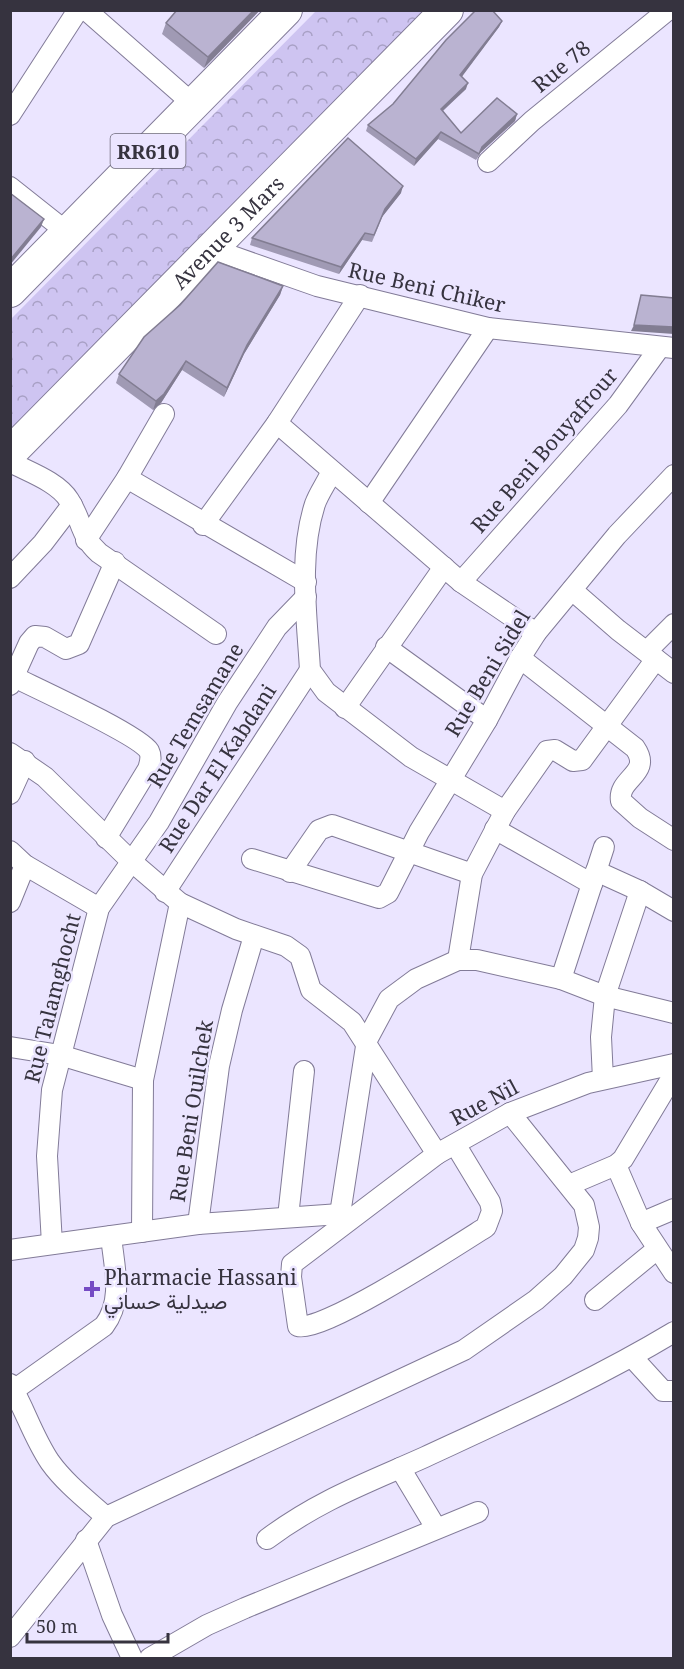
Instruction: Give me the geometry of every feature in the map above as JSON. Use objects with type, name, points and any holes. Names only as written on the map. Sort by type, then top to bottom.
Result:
[{"type":"main road","name":"RR610","points":[[10,291],[286,10]]},
{"type":"main road","name":"Avenue 3 Mars","points":[[10,453],[447,10]]},
{"type":"street","points":[[10,115],[78,10]]},
{"type":"street","points":[[86,10],[193,104]]},
{"type":"street","name":"Rue 78","points":[[488,162],[532,121],[668,10]]},
{"type":"street","points":[[10,187],[68,233]]},
{"type":"street","name":"Rue Beni Chiker","points":[[212,249],[317,286],[488,328],[667,348]]},
{"type":"street","points":[[203,525],[277,423],[360,295]]},
{"type":"street","points":[[369,503],[488,328]]},
{"type":"street","name":"Rue Beni Bouyafrour","points":[[461,582],[667,348]]},
{"type":"street","points":[[86,540],[127,478],[164,414]]},
{"type":"street","points":[[277,423],[461,582],[536,633]]},
{"type":"street","points":[[10,462],[60,490],[72,505],[86,540],[99,553],[216,634]]},
{"type":"street","points":[[332,471],[316,501],[312,516],[306,590],[310,670],[319,685],[345,708],[402,750],[449,780],[505,811]]},
{"type":"street","name":"Rue Beni Sidel","points":[[290,872],[379,898],[391,888],[449,780],[487,720],[536,633],[617,535],[674,475]]},
{"type":"street","points":[[127,478],[306,590]]},
{"type":"street","points":[[10,578],[43,543],[72,505]]},
{"type":"street","points":[[106,837],[148,769],[151,759],[149,751],[137,741],[12,681],[29,643],[35,636],[45,637],[66,649],[79,644],[115,562]]},
{"type":"street","points":[[345,708],[444,567]]},
{"type":"street","name":"Rue Temsamane","points":[[99,908],[159,822],[226,703],[277,627],[306,590]]},
{"type":"street","points":[[572,590],[618,630],[674,673]]},
{"type":"street","points":[[458,960],[472,874],[505,811],[547,751],[555,750],[573,761],[582,760],[674,624]]},
{"type":"street","points":[[386,647],[487,720]]},
{"type":"street","points":[[520,658],[635,748],[641,758],[640,766],[621,792],[621,801],[640,818],[674,840]]},
{"type":"street","name":"Rue Dar El Kabdani","points":[[172,898],[310,670]]},
{"type":"street","points":[[10,794],[18,757]]},
{"type":"street","points":[[18,757],[172,898],[254,936],[286,946],[300,956],[311,990],[341,1011],[367,1040],[437,1154]]},
{"type":"street","points":[[252,859],[290,872],[324,825],[339,826],[472,874]]},
{"type":"street","points":[[495,829],[594,877],[640,891],[674,911]]},
{"type":"street","points":[[561,980],[604,847]]},
{"type":"street","points":[[10,851],[25,865],[99,908]]},
{"type":"street","points":[[10,902],[25,865]]},
{"type":"street","points":[[603,1079],[601,1037],[605,996],[640,891]]},
{"type":"street","points":[[142,1232],[142,1080],[172,898]]},
{"type":"street","name":"Rue Talamghocht","points":[[52,1244],[47,1156],[52,1090],[99,908]]},
{"type":"street","name":"Rue Beni Ouilchek","points":[[198,1224],[219,1066],[232,1010],[254,936]]},
{"type":"street","points":[[10,1250],[198,1224],[288,1217],[339,1221],[367,1040],[382,1009],[399,991],[440,966],[458,960],[477,960],[561,980],[605,996],[674,1013]]},
{"type":"street","points":[[10,1047],[60,1054],[142,1080]]},
{"type":"street","name":"Rue Nil","points":[[455,1144],[490,1202],[492,1211],[486,1227],[342,1313],[303,1328],[296,1320],[291,1269],[296,1260],[339,1221],[437,1154],[510,1113],[548,1097],[603,1079],[674,1064]]},
{"type":"street","points":[[288,1217],[304,1071]]},
{"type":"street","points":[[569,1185],[616,1165],[631,1149],[674,1074]]},
{"type":"street","points":[[10,1637],[106,1517],[464,1350],[522,1311],[563,1276],[584,1250],[589,1227],[584,1205],[510,1113]]},
{"type":"street","points":[[616,1165],[640,1223],[674,1274]]},
{"type":"street","points":[[640,1223],[674,1209]]},
{"type":"street","points":[[106,1517],[67,1481],[51,1462],[34,1434],[12,1387],[104,1326],[113,1314],[117,1294],[111,1236]]},
{"type":"street","points":[[595,1300],[656,1250]]},
{"type":"street","points":[[267,1539],[318,1504],[400,1468],[632,1357],[674,1332]]},
{"type":"street","points":[[632,1357],[663,1391],[674,1391]]},
{"type":"street","points":[[400,1468],[436,1528]]},
{"type":"street","points":[[150,1659],[236,1612],[478,1512]]},
{"type":"street","points":[[86,1540],[112,1615],[132,1659]]},
{"type":"green space","points":[[316,11],[429,11],[11,439],[11,319]]},
{"type":"building","points":[[177,10],[254,10],[208,57],[166,23]]},
{"type":"building","points":[[476,10],[492,10],[502,21],[460,75],[468,83],[441,109],[461,133],[497,98],[517,114],[482,147],[479,154],[441,132],[416,159],[368,125],[393,104],[446,40]]},
{"type":"building","points":[[348,138],[403,186],[385,209],[374,235],[365,233],[341,267],[252,238]]},
{"type":"building","points":[[10,193],[44,219],[10,260]]},
{"type":"building","points":[[218,262],[283,286],[247,345],[227,388],[186,361],[164,394],[156,401],[119,374],[144,337],[180,305]]},
{"type":"building","points":[[641,295],[674,298],[674,327],[634,325]]},
{"type":"place","name":"Pharmacie Hassani صيدلية حساني","points":[[92,1289]]}]
